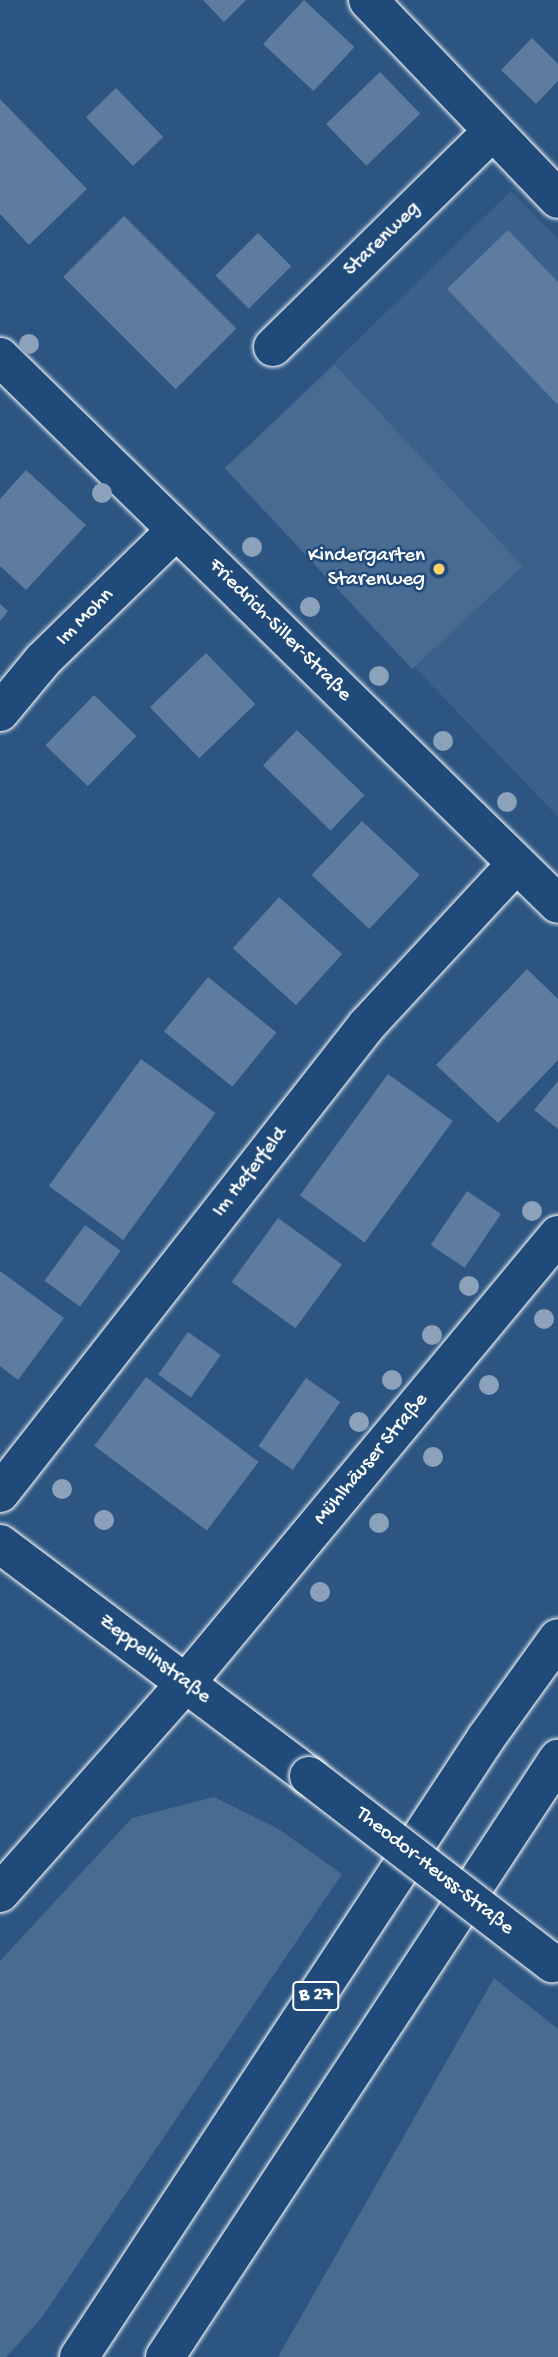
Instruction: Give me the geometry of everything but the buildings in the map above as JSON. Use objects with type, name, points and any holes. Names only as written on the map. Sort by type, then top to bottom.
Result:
[{"type":"main road","points":[[368,0],[558,199]]},
{"type":"main road","name":"Starenweg","points":[[273,347],[492,132]]},
{"type":"main road","name":"Friedrich-Siller-Straße","points":[[0,357],[558,904]]},
{"type":"main road","name":"Im Mohn","points":[[0,712],[43,660],[176,530]]},
{"type":"main road","name":"Im Haferfeld","points":[[0,1493],[367,1025],[516,864]]},
{"type":"main road","name":"Mühlhäuser Straße","points":[[0,1893],[185,1684],[558,1235]]},
{"type":"main road","name":"Zeppelinstraße","points":[[0,1544],[309,1776]]},
{"type":"main road","name":"B 27","points":[[61,2357],[87,2343],[486,1738],[558,1638]]},
{"type":"main road","points":[[165,2357],[558,1759]]},
{"type":"main road","name":"Theodor-Heuss-Straße","points":[[309,1776],[555,1966]]},
{"type":"shaded area","name":"Kindergarten Starenweg","points":[[511,191],[558,239],[558,817],[225,469]]},
{"type":"shaded area","points":[[335,365],[523,566],[412,669],[225,468]]},
{"type":"shaded area","points":[[214,1797],[277,1828],[342,1874],[40,2320],[6,2357],[0,2357],[0,1961],[132,1818]]},
{"type":"shaded area","points":[[494,1978],[558,2029],[558,2357],[278,2357]]},
{"type":"place","name":"Kindergarten Starenweg","points":[[439,569]]}]
